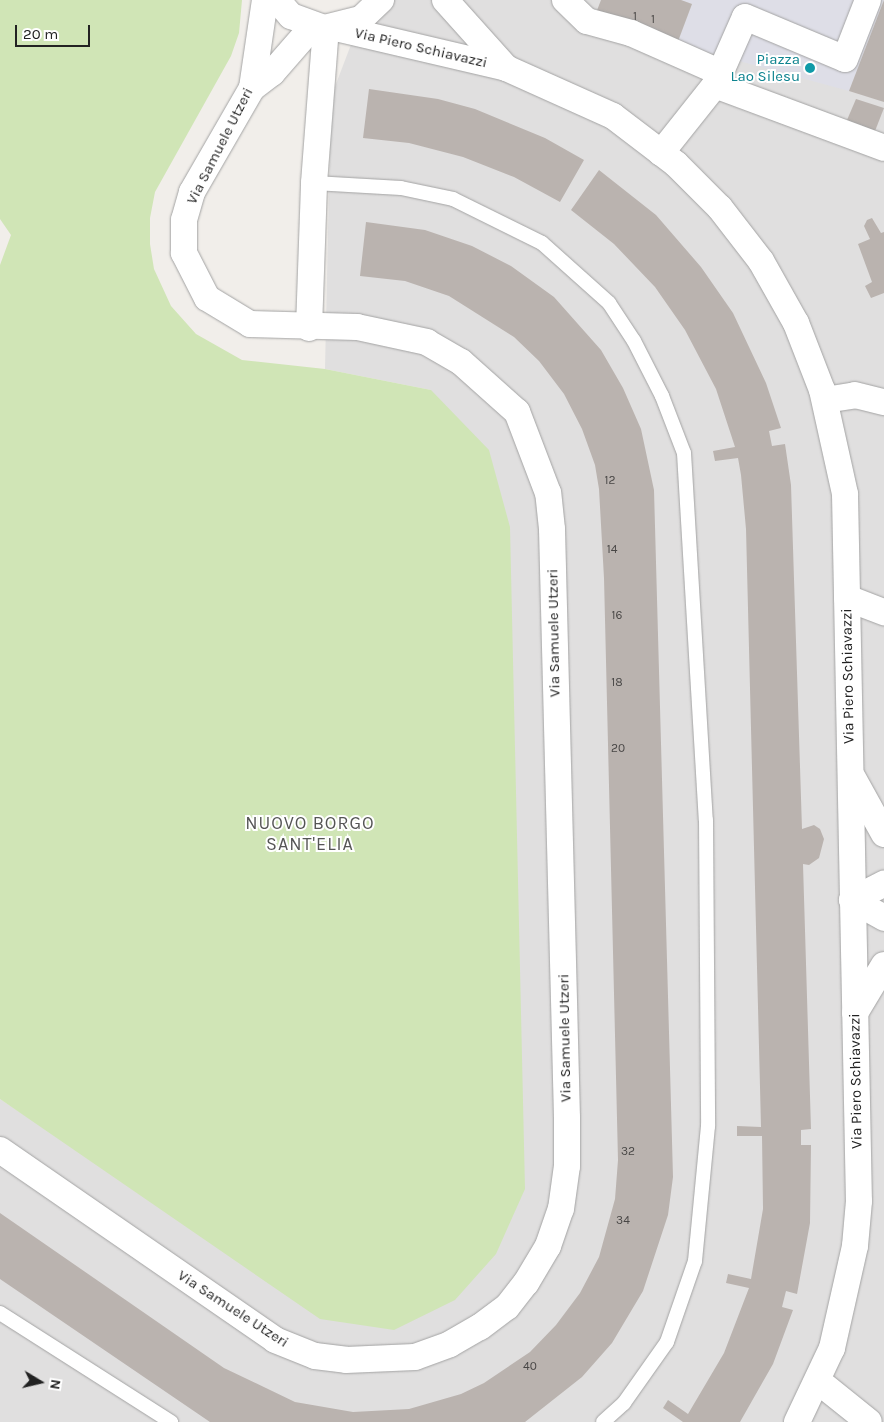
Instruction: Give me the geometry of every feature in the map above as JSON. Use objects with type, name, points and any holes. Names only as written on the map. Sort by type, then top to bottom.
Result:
[{"type":"street","name":"Via Samuele Utzeri","points":[[0,1150],[275,1340],[315,1356],[386,1360],[415,1357],[450,1344],[480,1327],[507,1307],[526,1284],[548,1246],[560,1209],[567,1166],[552,529],[548,493],[517,412],[460,362],[426,342],[357,327],[308,328],[250,324],[227,312],[207,298],[184,253],[184,220],[192,192],[252,88],[265,0]]},
{"type":"street","name":"Via Piero Schiavazzi","points":[[277,0],[291,16],[325,27],[506,68],[612,116],[661,153],[720,208],[761,261],[796,323],[825,400],[845,494],[859,1201],[855,1246],[832,1348],[797,1422]]},
{"type":"street","points":[[252,88],[325,27],[361,20],[381,0]]},
{"type":"street","name":"Via Piero Schiavazzi","points":[[445,0],[506,68]]},
{"type":"street","points":[[565,0],[587,21],[631,33],[717,78],[884,148]]},
{"type":"street","points":[[661,153],[717,78],[745,17],[845,59],[868,0]]},
{"type":"street","points":[[308,328],[314,183],[325,27]]},
{"type":"street","points":[[825,400],[855,395],[884,402]]},
{"type":"street","points":[[847,598],[884,612]]},
{"type":"street","points":[[850,770],[876,824],[884,834]]},
{"type":"street","points":[[852,900],[884,884]]},
{"type":"street","points":[[852,900],[884,918]]},
{"type":"street","points":[[855,1014],[884,965]]},
{"type":"street","points":[[818,1381],[869,1422]]},
{"type":"lane","points":[[314,183],[401,188],[453,199],[542,243],[609,303],[634,341],[662,396],[684,453],[706,820],[708,1126],[695,1261],[670,1332],[624,1403],[603,1422]]},
{"type":"lane","points":[[0,1313],[171,1422]]},
{"type":"shaded area","points":[[368,0],[884,0],[884,1422],[0,1422],[0,1099],[41,1126],[431,390],[325,369],[331,97]]},
{"type":"shaded area","name":"Piazza Lao Silesu","points":[[681,0],[884,0],[849,91],[677,44],[692,4]]},
{"type":"green space","points":[[0,0],[242,0],[239,33],[231,56],[155,192],[150,218],[150,244],[154,269],[171,306],[196,334],[242,360],[325,369],[431,390],[489,450],[510,527],[525,1189],[496,1254],[455,1300],[394,1330],[320,1319],[0,1099],[0,265],[11,235],[0,219]]},
{"type":"building","points":[[601,0],[681,0],[692,4],[677,44],[596,13]]},
{"type":"building","points":[[884,0],[884,102],[849,91]]},
{"type":"building","points":[[369,89],[438,99],[475,109],[545,138],[584,160],[560,202],[514,177],[463,157],[409,143],[363,138]]},
{"type":"building","points":[[856,99],[884,108],[875,131],[847,120]]},
{"type":"building","points":[[599,170],[656,215],[701,267],[733,313],[766,383],[781,428],[769,431],[772,446],[785,444],[791,485],[802,829],[814,825],[820,829],[824,839],[819,858],[809,865],[803,864],[811,1129],[801,1130],[801,1145],[811,1145],[810,1223],[797,1294],[786,1291],[782,1307],[793,1310],[773,1364],[740,1422],[683,1422],[663,1408],[668,1400],[688,1414],[724,1353],[749,1288],[726,1283],[728,1274],[751,1279],[763,1209],[762,1136],[737,1136],[737,1126],[761,1127],[746,529],[741,475],[738,458],[715,461],[713,451],[735,447],[716,389],[685,330],[655,287],[614,244],[571,210]]},
{"type":"building","points":[[872,218],[881,233],[884,232],[884,293],[871,298],[865,286],[872,282],[858,244],[870,239],[864,226],[867,220]]},
{"type":"building","points":[[366,222],[425,230],[472,246],[511,266],[554,297],[601,350],[623,388],[641,429],[654,490],[673,1177],[668,1215],[643,1291],[612,1343],[582,1377],[525,1422],[210,1422],[0,1279],[0,1213],[224,1368],[295,1402],[353,1412],[409,1409],[461,1394],[484,1383],[530,1352],[556,1325],[580,1293],[599,1257],[615,1199],[618,1160],[604,578],[599,489],[595,465],[582,429],[564,394],[539,361],[514,337],[449,296],[405,281],[360,276]]},
{"type":"place","name":"Piazza Lao Silesu","points":[[810,68]]},
{"type":"district","name":"NUOVO BORGO SANT'ELIA","points":[[310,834]]}]
